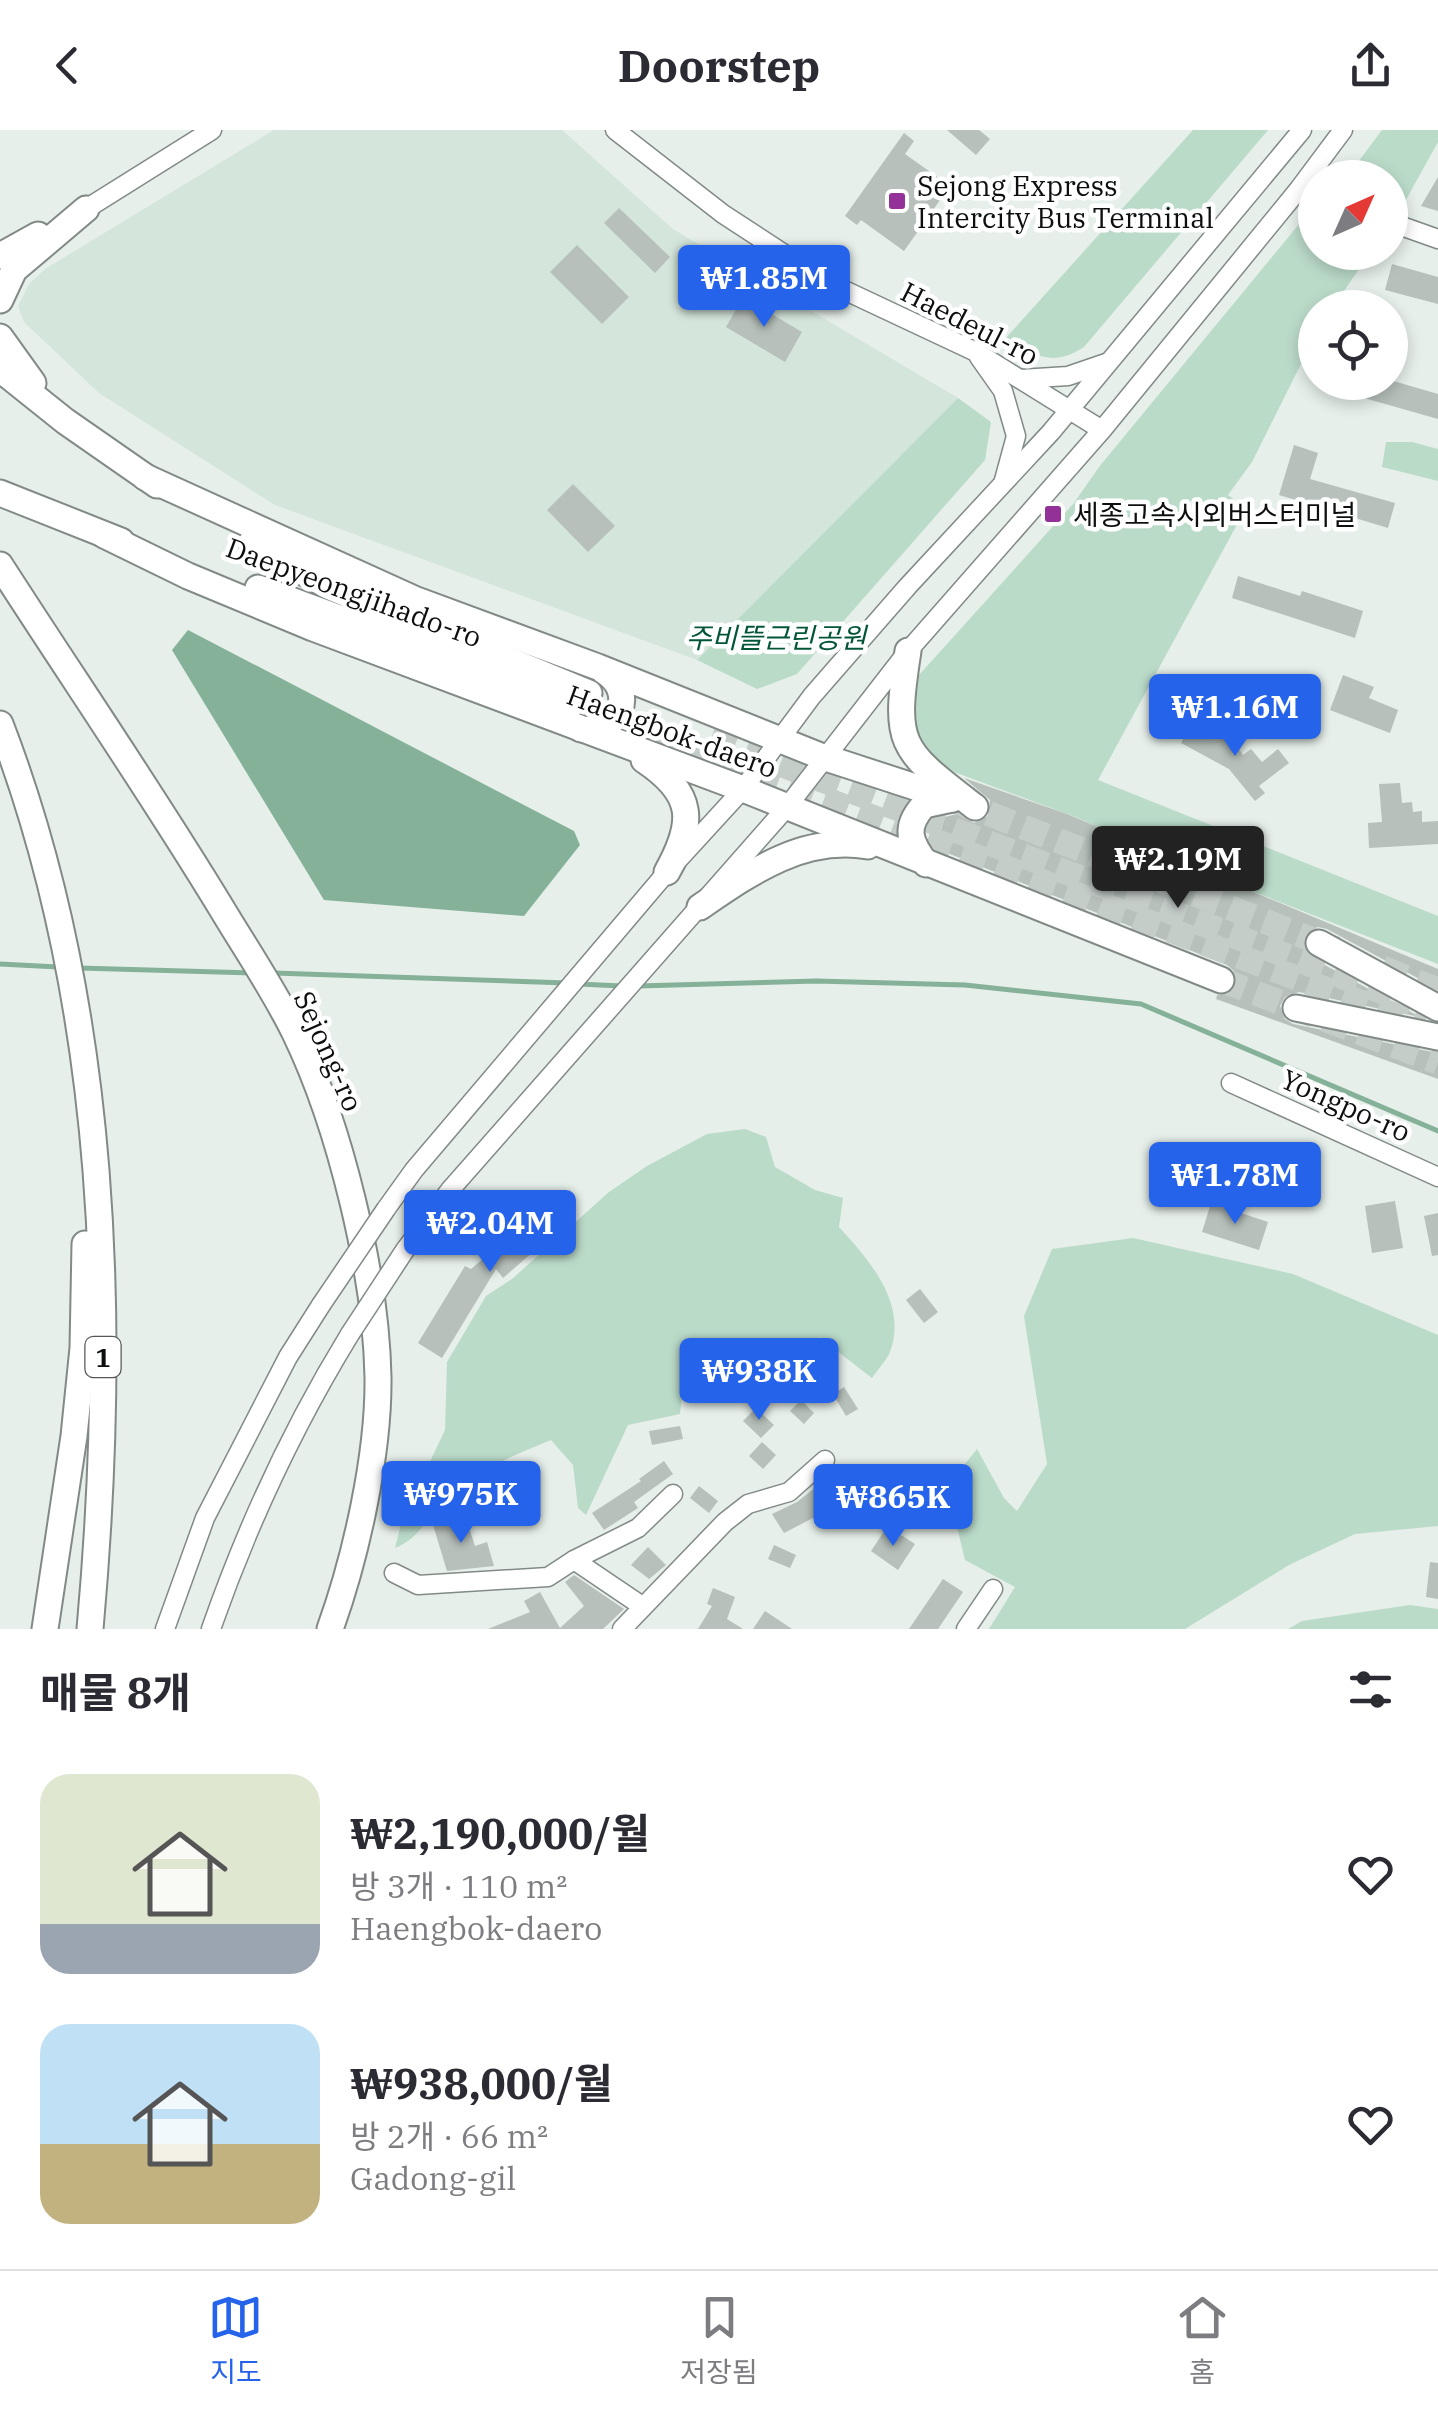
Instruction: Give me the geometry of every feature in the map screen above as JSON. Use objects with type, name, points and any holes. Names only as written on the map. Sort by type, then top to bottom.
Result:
[{"type":"highway","points":[[0,256],[86,209]]},
{"type":"highway","points":[[0,300],[14,270],[86,209]]},
{"type":"highway","points":[[0,336],[65,422]]},
{"type":"highway","points":[[0,368],[65,422],[145,477]]},
{"type":"highway","name":"Haengbok-daero","points":[[145,477],[414,599],[823,757],[964,803]]},
{"type":"highway","name":"Daepyeongjihado-ro","points":[[145,477],[220,526],[330,586],[584,710]]},
{"type":"highway","name":"Daepyeongjihado-ro","points":[[0,492],[104,536],[334,615],[584,710]]},
{"type":"highway","name":"Sejong-ro","points":[[0,565],[234,928],[294,1030],[327,1113],[342,1164],[376,1335],[378,1382],[359,1530],[330,1629]]},
{"type":"highway","points":[[908,652],[901,697],[903,738],[910,751],[964,803]]},
{"type":"highway","points":[[584,710],[596,731],[606,726],[620,708],[620,687],[614,677],[598,667]]},
{"type":"highway","name":"Haengbok-daero","points":[[584,710],[606,737],[1221,980]]},
{"type":"highway","name":"1","points":[[0,724],[57,920],[79,1028],[98,1190],[104,1319],[102,1464],[90,1629]]},
{"type":"highway","points":[[606,737],[657,768],[676,788],[688,809],[682,846],[667,872]]},
{"type":"highway","points":[[926,864],[909,835],[914,816],[924,806],[964,803]]},
{"type":"highway","points":[[700,907],[744,876],[790,852],[856,844],[890,850]]},
{"type":"highway","points":[[1319,942],[1438,1008]]},
{"type":"highway","points":[[1296,1008],[1438,1037]]},
{"type":"highway","points":[[45,1629],[83,1348],[85,1084]]},
{"type":"highway","points":[[343,1629],[356,1572],[359,1530]]},
{"type":"street","points":[[86,209],[212,130]]},
{"type":"street","name":"Haedeul-ro","points":[[615,130],[722,214],[826,282],[976,352],[1102,430]]},
{"type":"street","points":[[165,1629],[205,1518],[288,1358],[414,1170],[667,872],[743,789],[778,738],[908,586],[1070,408],[1302,130]]},
{"type":"street","points":[[1326,160],[1342,134]]},
{"type":"street","points":[[210,1629],[243,1539],[322,1378],[404,1250],[450,1190],[787,807],[908,652],[1298,202]]},
{"type":"street","points":[[1408,228],[1438,239]]},
{"type":"street","points":[[976,352],[1002,391],[1016,436],[1003,484]]},
{"type":"street","points":[[1021,379],[1068,376],[1106,363]]},
{"type":"street","name":"Yongpo-ro","points":[[1232,1083],[1438,1177]]},
{"type":"street","points":[[622,1629],[736,1513],[748,1504],[790,1492],[825,1460]]},
{"type":"street","points":[[394,1573],[418,1585],[548,1577],[638,1528],[673,1494]]},
{"type":"street","points":[[574,1560],[642,1606]]},
{"type":"street","points":[[966,1629],[994,1589]]},
{"type":"shaded area","points":[[274,130],[562,130],[673,229],[958,398],[697,660],[275,505],[99,393],[24,322],[18,306],[29,284],[45,269]]},
{"type":"shaded area","points":[[188,630],[574,831],[580,845],[524,916],[324,900],[172,650]]},
{"type":"green space","points":[[1193,130],[1268,130],[1084,347],[1053,358],[1005,339]]},
{"type":"green space","points":[[1382,130],[1438,130],[1438,142],[1408,196],[1408,160],[1360,160]]},
{"type":"green space","points":[[1298,225],[1298,270],[1358,270],[1345,290],[1298,290],[1298,370],[1252,462],[1228,495],[1246,508],[1098,780],[1438,916],[1438,964],[954,772],[917,745],[910,695],[919,675],[1074,503],[1099,467]]},
{"type":"green space","name":"주비뜰근린공원","points":[[958,398],[991,422],[985,460],[797,674],[757,689],[697,660]]},
{"type":"green space","points":[[1386,442],[1412,442],[1438,449],[1438,481],[1382,467]]},
{"type":"green space","points":[[745,1129],[766,1137],[775,1167],[815,1190],[843,1198],[839,1227],[873,1268],[894,1316],[890,1352],[872,1378],[819,1337],[796,1366],[776,1367],[758,1395],[740,1371],[708,1359],[683,1386],[680,1414],[628,1425],[586,1515],[578,1508],[573,1465],[551,1440],[471,1480],[447,1499],[411,1539],[395,1548],[402,1520],[445,1430],[447,1362],[486,1296],[512,1279],[609,1192],[647,1166],[707,1134]]},
{"type":"green space","points":[[1133,1238],[1293,1274],[1438,1335],[1438,1526],[1355,1534],[1289,1565],[1185,1629],[989,1629],[1015,1587],[965,1560],[947,1486],[977,1449],[1004,1498],[1017,1511],[1047,1464],[1024,1316],[1052,1249]]},
{"type":"green space","points":[[1410,1605],[1438,1609],[1438,1629],[1288,1629],[1302,1621]]},
{"type":"building","points":[[947,130],[979,130],[990,139],[976,155]]},
{"type":"building","name":"Sejong Express Intercity Bus Terminal","points":[[904,133],[914,141],[905,154],[950,186],[904,251],[861,220],[857,225],[845,216]]},
{"type":"building","points":[[1438,177],[1438,211],[1421,206]]},
{"type":"building","points":[[619,208],[670,257],[655,273],[604,223]]},
{"type":"building","points":[[577,245],[629,297],[602,324],[550,272]]},
{"type":"building","points":[[1408,269],[1438,277],[1438,304],[1408,296],[1408,290],[1385,290],[1390,270]]},
{"type":"building","points":[[743,297],[802,332],[785,362],[726,327]]},
{"type":"building","points":[[1408,385],[1438,394],[1438,419],[1371,400],[1408,400]]},
{"type":"building","points":[[1294,445],[1318,453],[1310,479],[1395,503],[1388,528],[1279,495]]},
{"type":"building","points":[[573,484],[615,526],[588,552],[547,510]]},
{"type":"building","points":[[1238,576],[1363,611],[1355,638],[1232,598]]},
{"type":"building","points":[[1343,675],[1374,687],[1369,698],[1398,710],[1390,733],[1330,710]]},
{"type":"building","points":[[1192,722],[1236,745],[1243,755],[1251,749],[1262,762],[1278,749],[1289,763],[1259,786],[1265,793],[1255,801],[1229,769],[1181,743]]},
{"type":"building","points":[[964,778],[1067,814],[1438,969],[1438,989],[1318,927],[1310,930],[1303,942],[1310,957],[1420,1017],[1299,992],[1285,997],[1280,1006],[1285,1019],[1293,1024],[1438,1053],[1438,1079],[1216,999],[1217,995],[1230,993],[1236,985],[1234,971],[1227,965],[935,848],[945,817],[957,814],[974,823],[988,816],[990,800]]},
{"type":"building","points":[[1400,783],[1402,803],[1412,802],[1413,812],[1422,811],[1422,822],[1438,821],[1438,844],[1369,848],[1368,823],[1382,822],[1379,784]]},
{"type":"building","points":[[555,1198],[572,1218],[503,1278],[496,1269],[442,1358],[418,1343],[465,1266],[471,1269]]},
{"type":"building","points":[[1395,1201],[1403,1248],[1372,1253],[1365,1206]]},
{"type":"building","points":[[1211,1203],[1268,1222],[1259,1250],[1202,1232]]},
{"type":"building","points":[[1438,1213],[1438,1255],[1432,1256],[1424,1216]]},
{"type":"building","points":[[920,1289],[938,1312],[924,1323],[906,1300]]},
{"type":"building","points":[[712,1367],[731,1383],[722,1393],[703,1377]]},
{"type":"building","points":[[844,1387],[858,1409],[846,1416],[833,1394]]},
{"type":"building","points":[[801,1400],[814,1413],[804,1424],[790,1411]]},
{"type":"building","points":[[756,1408],[774,1425],[761,1438],[743,1421]]},
{"type":"building","points":[[680,1426],[683,1439],[652,1445],[649,1431]]},
{"type":"building","points":[[762,1442],[776,1455],[763,1469],[749,1456]]},
{"type":"building","points":[[664,1461],[673,1474],[634,1502],[638,1508],[604,1530],[592,1513]]},
{"type":"building","points":[[923,1485],[938,1510],[915,1524],[906,1510],[912,1506],[906,1495]]},
{"type":"building","points":[[699,1486],[718,1501],[709,1513],[690,1498]]},
{"type":"building","points":[[816,1487],[821,1496],[831,1489],[840,1504],[784,1533],[772,1514]]},
{"type":"building","points":[[866,1489],[870,1513],[856,1516],[851,1492]]},
{"type":"building","points":[[465,1515],[475,1546],[487,1542],[494,1566],[447,1571],[433,1525]]},
{"type":"building","points":[[885,1530],[915,1544],[898,1570],[871,1551]]},
{"type":"building","points":[[774,1545],[796,1555],[790,1568],[768,1559]]},
{"type":"building","points":[[648,1547],[666,1565],[649,1579],[631,1565]]},
{"type":"building","points":[[1430,1562],[1438,1563],[1438,1599],[1426,1597]]},
{"type":"building","points":[[574,1575],[624,1609],[603,1629],[488,1629],[530,1612],[524,1601],[540,1592],[560,1628],[584,1606],[565,1582]]},
{"type":"building","points":[[943,1579],[963,1592],[938,1629],[909,1629]]},
{"type":"building","points":[[713,1588],[735,1597],[727,1619],[743,1629],[698,1629],[712,1606],[707,1604]]},
{"type":"building","points":[[765,1611],[792,1629],[753,1629]]},
{"type":"waterway","points":[[0,964],[58,967]]},
{"type":"waterway","points":[[79,968],[253,973]]},
{"type":"waterway","points":[[274,973],[567,983]]},
{"type":"waterway","points":[[638,986],[816,981],[965,985],[1141,1004],[1438,1131]]},
{"type":"waterway","points":[[578,984],[622,986]]},
{"type":"tunnel","points":[[582,707],[1423,1026]]},
{"type":"tunnel","points":[[711,738],[1412,1003]]},
{"type":"tunnel","points":[[954,800],[1336,949]]},
{"type":"tunnel","points":[[1382,968],[1438,990]]},
{"type":"tunnel","points":[[1221,980],[1438,1062]]},
{"type":"place","name":"Sejong Express Intercity Bus Terminal","points":[[897,201]]},
{"type":"place","name":"세종고속시외버스터미널","points":[[1053,514]]}]
